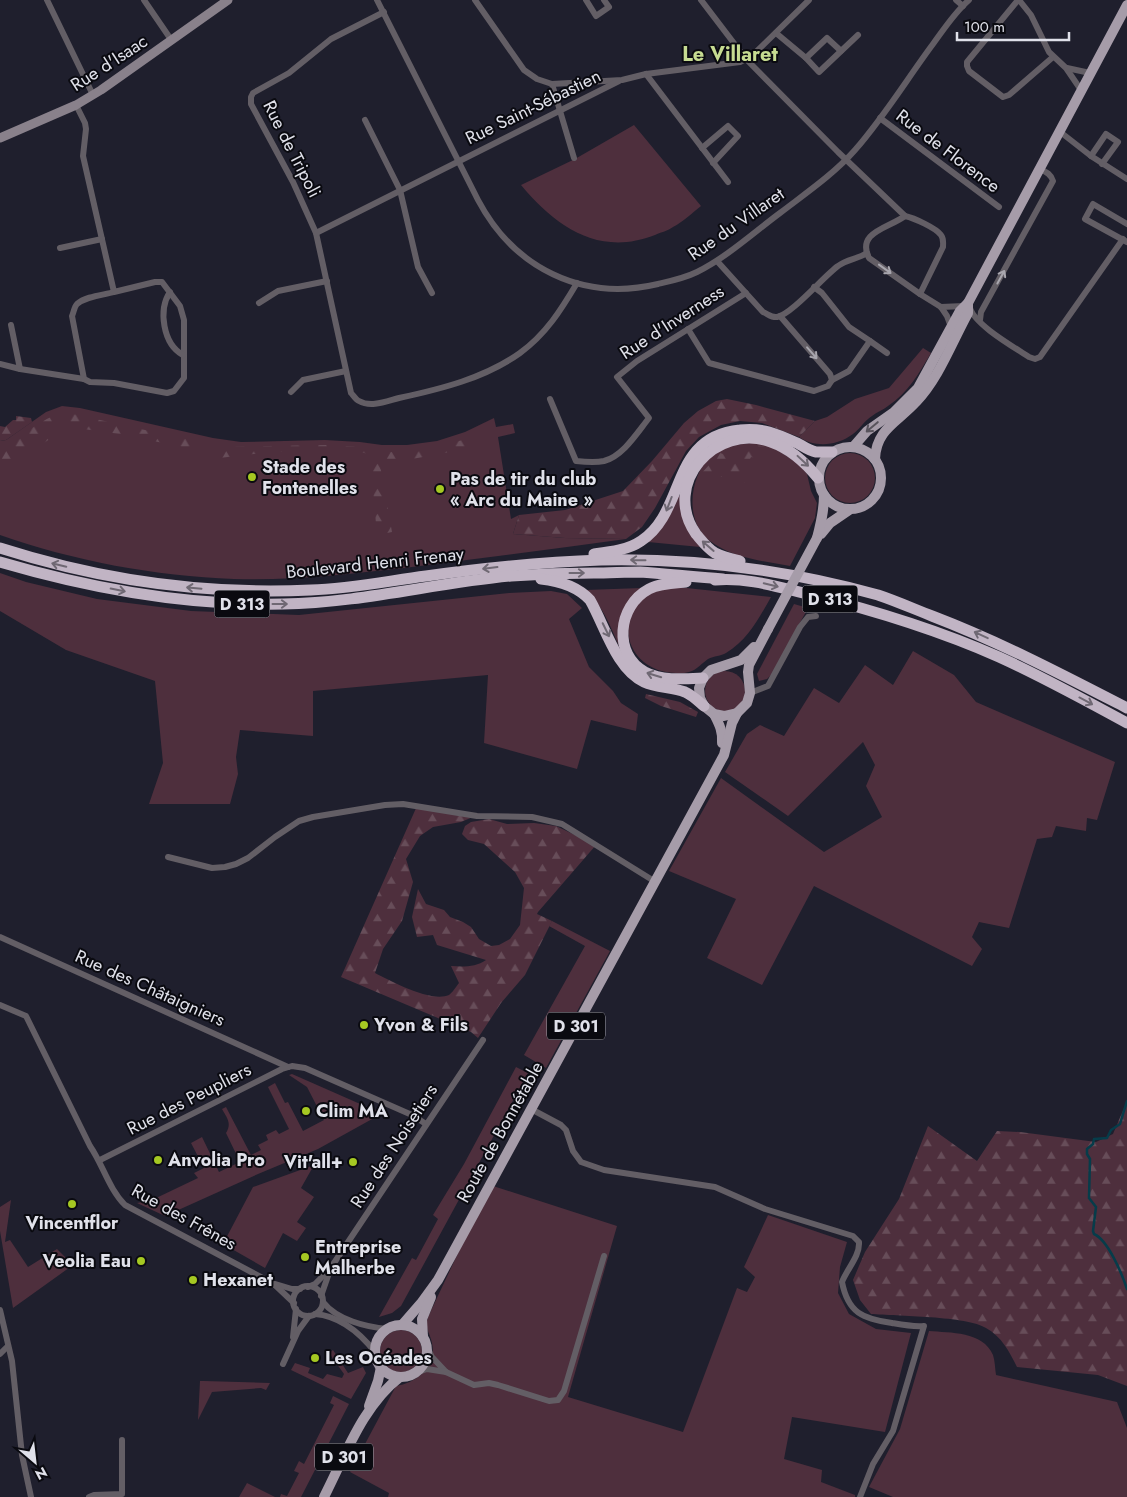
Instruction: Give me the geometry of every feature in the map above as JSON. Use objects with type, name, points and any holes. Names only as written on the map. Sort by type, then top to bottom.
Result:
[{"type":"highway","points":[[539,563],[623,550],[640,542],[651,534],[663,518],[690,458],[707,441],[720,434],[755,429],[777,434],[815,452],[832,452]]},
{"type":"highway","points":[[786,574],[724,557],[707,547],[694,530],[686,512],[688,481],[692,470],[700,460],[717,446],[750,438],[770,441],[795,454],[818,478]]},
{"type":"highway","name":"Boulevard Henri Frenay","points":[[0,548],[66,567],[148,583],[203,589],[257,591],[312,590],[539,563],[602,560],[715,564],[786,574]]},
{"type":"highway","name":"Boulevard Henri Frenay","points":[[0,562],[71,580],[142,594],[198,602],[236,604],[333,602],[414,588],[511,576],[559,573],[638,572],[722,579]]},
{"type":"highway","name":"D 313","points":[[786,574],[880,596],[971,630],[1127,708]]},
{"type":"highway","points":[[511,576],[553,580],[585,594],[595,608],[620,660],[633,676],[656,686],[685,692],[704,706]]},
{"type":"highway","points":[[703,678],[664,678],[646,673],[630,658],[625,648],[622,637],[623,622],[634,600],[648,589],[674,583],[722,579]]},
{"type":"highway","name":"D 313","points":[[722,579],[761,583],[838,602],[954,638],[1037,675],[1127,723]]},
{"type":"main road","points":[[854,446],[867,431],[894,412],[918,388],[960,311],[966,305],[1127,5]]},
{"type":"main road","points":[[817,538],[830,523],[849,510],[867,504],[878,493],[882,478],[876,459],[879,438],[883,432],[916,402],[930,384],[968,313],[966,305]]},
{"type":"main road","points":[[849,510],[839,508],[830,503],[824,495],[818,478],[822,464],[832,452],[846,446],[862,448],[876,459]]},
{"type":"main road","points":[[737,713],[724,716],[714,714],[704,706],[700,698],[699,688],[703,678],[711,670],[726,666],[747,655],[768,629],[817,538],[822,521],[824,495]]},
{"type":"main road","name":"Route de Bonnétable","points":[[402,1325],[438,1280],[724,755],[728,731],[737,713],[747,703],[749,688],[748,672],[751,661],[768,629]]},
{"type":"main road","points":[[726,666],[735,668],[744,675],[749,688]]},
{"type":"main road","name":"Route de Bonnétable","points":[[714,714],[723,735],[718,763]]},
{"type":"main road","name":"D 301","points":[[423,1337],[422,1318],[438,1280]]},
{"type":"main road","points":[[402,1325],[414,1329],[423,1337],[427,1347],[424,1363],[415,1373],[400,1377],[388,1374],[381,1367],[376,1359],[375,1352],[378,1339],[388,1328],[402,1325]]},
{"type":"main road","name":"D 301","points":[[324,1497],[364,1418],[378,1382],[381,1367]]},
{"type":"main road","name":"D 301","points":[[364,1418],[387,1388],[400,1377]]},
{"type":"street","points":[[47,0],[93,95]]},
{"type":"street","points":[[144,0],[172,41]]},
{"type":"street","name":"Rue d'Isaac","points":[[0,138],[76,105],[93,95],[228,0]]},
{"type":"street","name":"Rue du Villaret","points":[[377,0],[486,215],[508,242],[523,256],[537,265],[577,283],[611,290],[645,288],[675,281],[696,273],[717,261],[818,183],[846,159],[880,118],[917,65],[969,0]]},
{"type":"street","points":[[475,0],[524,70],[536,79],[552,84],[622,80],[646,74],[740,62],[754,55],[808,0]]},
{"type":"street","points":[[586,0],[596,16],[609,7],[604,0]]},
{"type":"street","points":[[701,0],[746,59],[846,159],[905,216],[915,218],[941,234],[943,248],[920,294]]},
{"type":"street","points":[[956,0],[963,6]]},
{"type":"street","points":[[1053,57],[1009,95],[1004,97],[969,70],[967,66],[967,62],[1018,0],[1032,15],[1053,57],[1066,68],[1081,90]]},
{"type":"street","name":"Rue de Tripoli","points":[[384,12],[331,39],[289,73],[253,93],[250,97],[251,104],[293,182],[316,233],[351,393],[358,401],[372,404],[442,389],[476,376],[520,354],[555,320],[577,283]]},
{"type":"street","points":[[776,32],[819,72],[858,35]]},
{"type":"street","points":[[806,58],[827,38],[841,51]]},
{"type":"street","points":[[1066,68],[1090,73]]},
{"type":"street","points":[[646,74],[728,182]]},
{"type":"street","name":"Rue Saint-Sébastien","points":[[316,233],[622,80]]},
{"type":"street","points":[[552,84],[574,158]]},
{"type":"street","points":[[76,105],[85,123],[83,156],[114,292]]},
{"type":"street","name":"Rue de Florence","points":[[880,118],[999,207]]},
{"type":"street","points":[[365,120],[400,190],[418,267],[432,293]]},
{"type":"street","points":[[702,148],[728,126],[738,136],[713,163]]},
{"type":"street","points":[[1060,131],[1102,164],[1126,177]]},
{"type":"street","points":[[1091,156],[1106,134],[1118,142],[1102,164]]},
{"type":"street","points":[[980,320],[981,312],[1053,181],[1048,173],[1040,169]]},
{"type":"street","points":[[941,307],[966,305],[986,328],[1029,357],[1035,359],[1040,357],[1125,241],[1085,219],[1093,204],[1127,224]]},
{"type":"street","points":[[905,216],[897,222],[871,234],[865,246],[867,253],[870,258],[941,307],[951,327]]},
{"type":"street","points":[[60,248],[102,239]]},
{"type":"street","points":[[717,261],[763,312],[773,317],[780,316],[794,306],[839,265],[862,257],[867,253]]},
{"type":"street","points":[[259,303],[278,291],[327,281]]},
{"type":"street","points":[[0,364],[84,379],[90,382],[114,383],[167,393],[174,391],[184,378],[184,320],[180,306],[162,282],[114,292],[84,300],[77,304],[72,316],[84,379]]},
{"type":"street","points":[[814,287],[822,293],[849,327],[887,353]]},
{"type":"street","points":[[170,292],[165,300],[165,327],[174,349],[183,355]]},
{"type":"street","name":"Rue d'Inverness","points":[[550,399],[576,461],[602,462],[612,458],[624,448],[649,418],[617,377],[637,361],[746,293]]},
{"type":"street","points":[[780,316],[830,374],[832,380]]},
{"type":"street","points":[[11,325],[20,369]]},
{"type":"street","points":[[688,329],[709,363],[814,391],[828,386],[832,380],[849,370],[870,342]]},
{"type":"street","points":[[292,392],[303,380],[346,371]]},
{"type":"street","points":[[749,688],[768,686],[800,626],[808,617],[816,616]]},
{"type":"street","points":[[168,858],[212,868],[225,867],[248,858],[299,821],[378,806],[403,804],[476,816],[532,817],[562,824],[654,882]]},
{"type":"street","name":"Rue des Châtaigniers","points":[[0,937],[290,1066],[304,1068],[412,1115],[426,1124]]},
{"type":"street","points":[[0,1005],[26,1016],[90,1146],[100,1160]]},
{"type":"street","name":"Rue des Noisetiers","points":[[308,1287],[315,1284],[330,1269],[483,1040]]},
{"type":"street","name":"Rue des Peupliers","points":[[100,1160],[290,1066]]},
{"type":"street","points":[[532,1109],[561,1125],[566,1130],[573,1152],[581,1162],[604,1170],[715,1187],[765,1209],[853,1236],[859,1242],[859,1246],[842,1282],[844,1292],[853,1309],[861,1316],[876,1321],[914,1327],[924,1326],[893,1431],[873,1464],[860,1497]]},
{"type":"street","name":"Rue des Frênes","points":[[100,1160],[116,1195],[125,1205],[272,1283],[300,1290]]},
{"type":"street","points":[[415,1373],[427,1369],[446,1372],[474,1385],[489,1383],[549,1401],[558,1400],[564,1391],[604,1256]]},
{"type":"street","name":"Rue des Noisetiers","points":[[322,1299],[330,1269]]},
{"type":"street","name":"Rue des Frênes","points":[[272,1283],[295,1306]]},
{"type":"street","points":[[292,1341],[295,1295],[300,1290],[308,1287],[316,1289],[328,1308],[369,1327],[388,1328]]},
{"type":"street","points":[[283,1364],[292,1341],[312,1315],[321,1308],[322,1299]]},
{"type":"street","points":[[295,1306],[302,1314],[325,1315],[339,1320],[362,1338],[375,1352]]},
{"type":"street","points":[[0,1310],[13,1368],[22,1455],[31,1497]]},
{"type":"street","points":[[0,1354],[8,1346]]},
{"type":"street","points":[[427,1347],[432,1358],[446,1372]]},
{"type":"street","points":[[89,1497],[122,1494],[122,1440]]},
{"type":"green space","points":[[634,125],[701,206],[669,230],[635,241],[615,242],[597,240],[580,234],[564,225],[549,214],[521,185],[575,159]]},
{"type":"green space","points":[[923,348],[931,353],[907,389],[895,401],[869,418],[853,434],[840,441],[826,444],[812,443],[799,437],[815,421],[827,417],[855,399],[889,388]]},
{"type":"green space","points":[[727,399],[815,421],[799,437],[762,423],[740,421],[721,425],[699,437],[686,451],[655,508],[642,527],[626,539],[565,538],[513,534],[519,515],[565,510],[623,491],[652,461],[684,423],[698,411],[716,401]]},
{"type":"green space","name":"Stade des Fontenelles","points":[[62,406],[80,408],[213,438],[241,442],[325,440],[382,445],[407,445],[437,441],[465,432],[494,418],[496,427],[513,424],[515,433],[498,437],[511,519],[519,515],[513,534],[565,538],[626,539],[404,568],[277,579],[234,579],[175,575],[86,560],[0,535],[0,441],[6,440],[46,412]]},
{"type":"green space","points":[[64,412],[208,444],[206,452],[120,434],[54,425],[51,438],[30,453],[0,464],[0,450],[39,424]]},
{"type":"green space","points":[[16,416],[31,418],[32,422],[6,440],[0,441],[0,426],[5,427],[13,420],[16,420]]},
{"type":"green space","points":[[469,438],[471,448],[380,465],[392,532],[377,535],[370,456],[365,453],[336,449],[271,452],[219,458],[220,447],[328,445],[366,447],[383,452],[406,452],[442,446]]},
{"type":"green space","points":[[762,442],[799,464],[807,474],[811,491],[817,503],[815,518],[790,566],[748,558],[719,547],[702,533],[696,523],[693,511],[694,487],[698,475],[711,456],[729,446]]},
{"type":"green space","points":[[746,445],[763,446],[769,449],[767,455],[758,459],[751,457],[749,461],[741,464],[746,478],[743,486],[732,488],[723,477],[715,477],[712,486],[702,483],[702,472],[717,455],[720,453],[730,456]]},
{"type":"green space","points":[[850,453],[859,455],[870,464],[875,478],[873,487],[864,498],[850,503],[841,501],[830,492],[825,478],[827,469],[836,458]]},
{"type":"green space","points":[[676,496],[681,496],[700,547],[648,542],[654,537],[669,515]]},
{"type":"green space","points":[[0,573],[26,582],[97,599],[191,611],[299,615],[509,593],[551,591],[567,594],[582,608],[569,619],[589,667],[613,691],[621,703],[638,714],[636,731],[591,720],[577,769],[484,743],[488,675],[313,691],[313,736],[240,730],[236,757],[238,774],[230,804],[149,804],[163,763],[155,681],[66,650],[0,611]]},
{"type":"green space","points":[[677,587],[771,597],[747,635],[734,648],[724,654],[708,659],[692,671],[672,673],[652,667],[641,659],[633,649],[628,625],[632,613],[639,602],[651,593]]},
{"type":"green space","points":[[642,588],[632,597],[621,650],[602,610],[585,590]]},
{"type":"green space","points":[[794,604],[808,608],[772,674],[767,679],[759,681],[757,674]]},
{"type":"green space","points":[[913,651],[954,675],[976,702],[1115,762],[1097,820],[1087,818],[1086,831],[1056,826],[1052,837],[1037,839],[1009,928],[979,922],[972,937],[982,949],[972,966],[814,886],[762,985],[707,958],[736,899],[669,871],[721,778],[824,852],[882,817],[866,786],[875,765],[863,742],[788,816],[725,772],[747,734],[760,725],[784,736],[814,688],[839,703],[865,665],[893,685]]},
{"type":"green space","points":[[721,671],[729,671],[736,674],[742,680],[745,691],[742,702],[736,708],[729,711],[721,711],[714,708],[708,702],[705,695],[705,687],[708,680],[714,674]]},
{"type":"green space","points":[[646,694],[680,702],[698,712],[696,717],[661,706],[645,698]]},
{"type":"green space","points":[[417,806],[480,814],[461,822],[433,827],[420,836],[406,859],[413,882],[402,921],[383,949],[375,973],[422,994],[441,997],[449,995],[459,983],[451,966],[470,966],[486,960],[437,945],[433,935],[417,937],[412,917],[418,889],[426,904],[444,910],[450,917],[471,927],[479,939],[491,946],[499,945],[510,939],[520,925],[524,888],[515,872],[484,844],[468,840],[462,834],[465,826],[471,822],[489,819],[507,824],[534,823],[556,826],[596,845],[538,912],[537,914],[552,921],[525,975],[501,1003],[478,1038],[471,1032],[341,977]]},
{"type":"green space","points":[[552,921],[610,951],[546,1068],[524,1055],[585,946],[549,926]]},
{"type":"green space","points":[[516,1067],[528,1073],[401,1306],[392,1313],[379,1317],[412,1258],[416,1260],[438,1219],[433,1215],[464,1164]]},
{"type":"green space","points":[[292,1074],[367,1107],[366,1109],[370,1110],[371,1108],[383,1113],[318,1149],[165,1216],[137,1203],[152,1200],[198,1178],[194,1173],[204,1168],[191,1143],[202,1137],[219,1172],[240,1162],[226,1133],[229,1123],[222,1109],[226,1107],[251,1155],[261,1150],[258,1145],[268,1140],[266,1135],[276,1130],[279,1134],[289,1129],[268,1087],[275,1083],[285,1103],[288,1102],[303,1131],[324,1120],[307,1087],[289,1075]]},
{"type":"green space","points":[[1127,1101],[1127,1386],[1098,1375],[1017,1367],[1001,1340],[986,1328],[977,1324],[948,1319],[871,1314],[860,1300],[853,1280],[865,1252],[899,1199],[928,1126],[977,1161],[997,1131],[1020,1132],[1096,1142],[1113,1134]]},
{"type":"green space","points":[[314,1165],[301,1188],[314,1197],[297,1222],[306,1228],[297,1241],[283,1233],[265,1268],[223,1244],[253,1187]]},
{"type":"green space","points":[[490,1185],[617,1226],[568,1397],[683,1432],[737,1288],[747,1292],[755,1277],[744,1267],[768,1215],[847,1242],[840,1267],[838,1293],[849,1314],[876,1329],[911,1333],[885,1432],[792,1417],[784,1459],[822,1470],[821,1482],[855,1495],[855,1497],[388,1497],[389,1493],[350,1472],[396,1386],[418,1377],[428,1366],[433,1351],[427,1327],[428,1317]]},
{"type":"green space","points":[[11,1200],[5,1242],[10,1240],[28,1267],[57,1249],[73,1265],[13,1308],[0,1231],[0,1207]]},
{"type":"green space","points":[[405,1330],[413,1333],[419,1339],[422,1351],[419,1363],[413,1369],[397,1372],[389,1369],[383,1363],[380,1347],[383,1339],[389,1333]]},
{"type":"green space","points":[[929,1331],[956,1333],[982,1341],[993,1355],[996,1375],[1117,1402],[1127,1428],[1127,1497],[893,1497],[869,1487],[900,1429]]},
{"type":"green space","points":[[333,1350],[348,1373],[363,1367],[366,1373],[351,1399],[291,1370],[295,1363],[310,1368],[308,1373],[323,1379],[327,1374],[342,1378],[344,1374],[329,1353]]},
{"type":"green space","points":[[200,1381],[270,1383],[266,1390],[261,1388],[212,1392],[198,1420]]},
{"type":"green space","points":[[333,1396],[349,1404],[301,1497],[280,1497],[281,1494],[287,1496],[299,1473],[294,1471],[299,1461],[304,1464],[334,1405],[330,1403]]},
{"type":"green space","points":[[247,1483],[275,1497],[239,1497]]},
{"type":"waterway","points":[[1127,1101],[1120,1124],[1111,1130],[1107,1138],[1094,1139],[1093,1144],[1087,1149],[1090,1159],[1089,1198],[1096,1207],[1093,1231],[1109,1250],[1127,1289]]},
{"type":"place","name":"Stade des Fontenelles","points":[[252,477]]},
{"type":"place","name":"Pas de tir du club « Arc du Maine »","points":[[440,489]]},
{"type":"place","name":"Yvon & Fils","points":[[364,1025]]},
{"type":"place","name":"Clim MA","points":[[306,1111]]},
{"type":"place","name":"Anvolia Pro","points":[[158,1160]]},
{"type":"place","name":"Vit'all+","points":[[353,1162]]},
{"type":"place","name":"Vincentflor","points":[[72,1204]]},
{"type":"place","name":"Entreprise Malherbe","points":[[305,1257]]},
{"type":"place","name":"Veolia Eau","points":[[141,1261]]},
{"type":"place","name":"Hexanet","points":[[193,1280]]},
{"type":"place","name":"Les Océades","points":[[315,1358]]},
{"type":"district","name":"Le Villaret","points":[[730,54]]}]
